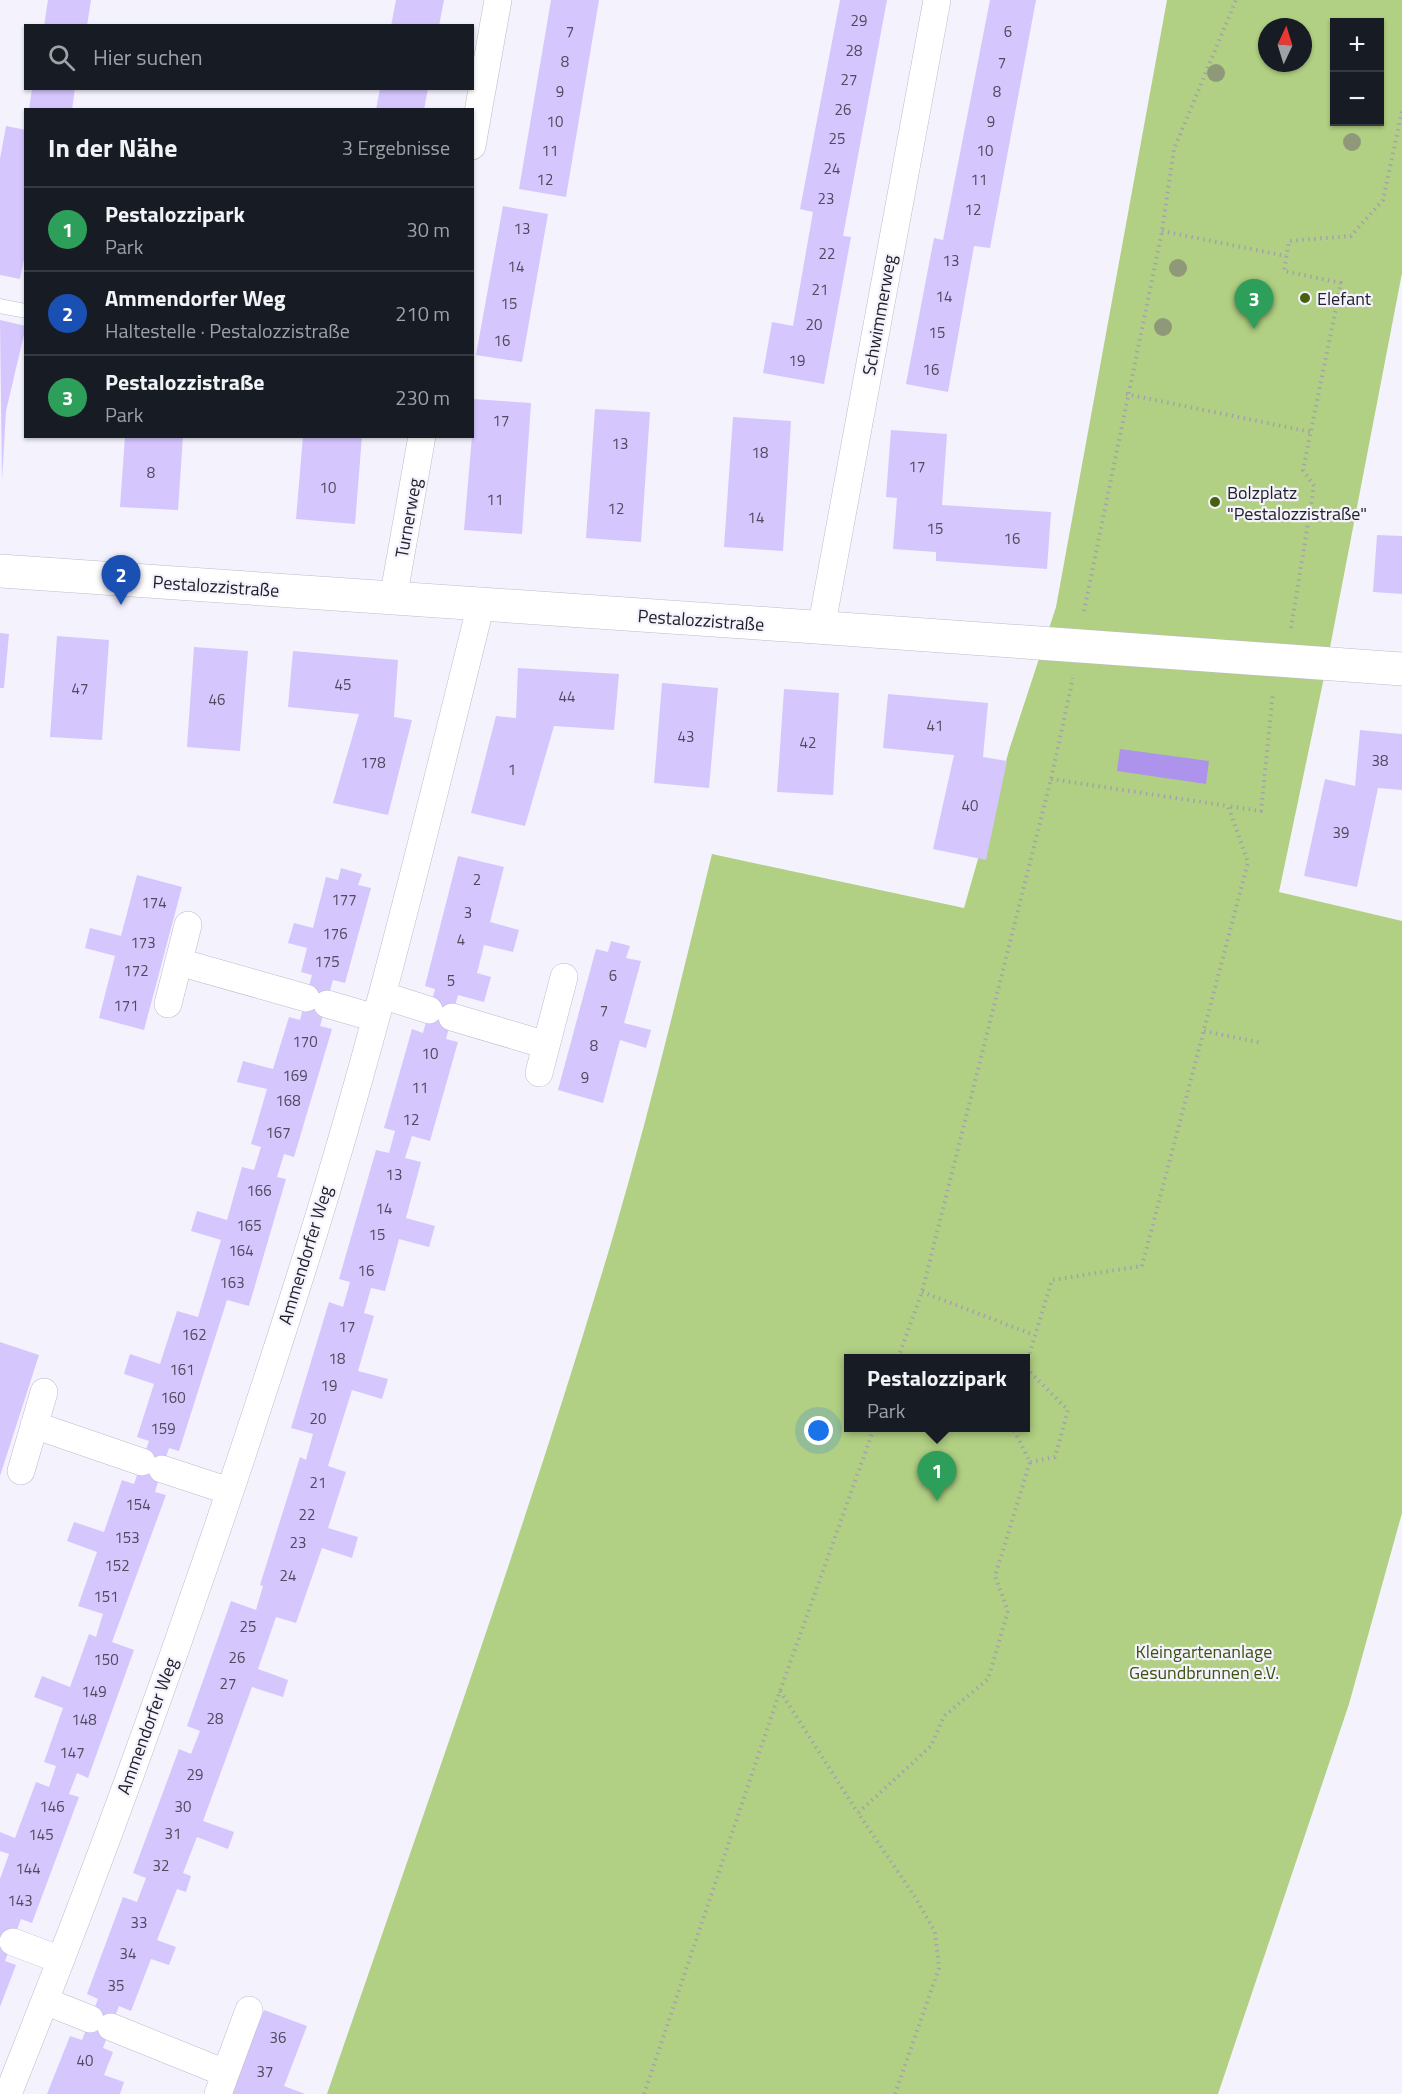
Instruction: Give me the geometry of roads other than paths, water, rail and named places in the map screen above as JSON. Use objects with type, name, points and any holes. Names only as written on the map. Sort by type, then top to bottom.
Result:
[{"type":"street","points":[[474,135],[498,0]]},
{"type":"street","name":"Schwimmerweg","points":[[821,629],[937,0]]},
{"type":"street","name":"Turnerweg","points":[[393,599],[422,438]]},
{"type":"street","name":"Pestalozzistraße","points":[[0,571],[821,629],[1286,659],[1402,669]]},
{"type":"street","name":"Ammendorfer Weg","points":[[8,2094],[151,1719],[300,1277],[379,1006],[481,604]]},
{"type":"street","points":[[168,1004],[188,925]]},
{"type":"street","points":[[178,962],[316,1001],[441,1013],[546,1045]]},
{"type":"street","points":[[539,1073],[564,977]]},
{"type":"street","points":[[21,1471],[44,1392]]},
{"type":"street","points":[[34,1425],[229,1491]]},
{"type":"street","points":[[13,1942],[61,1960]]},
{"type":"street","points":[[45,2001],[101,2023],[221,2084],[249,2010]]},
{"type":"lane","points":[[0,306],[24,311]]},
{"type":"place","name":"Elefant","points":[[1305,298]]},
{"type":"place","name":"Pestalozzistraße","points":[[1254,329]]},
{"type":"place","name":"Bolzplatz \"Pestalozzistraße\"","points":[[1215,502]]},
{"type":"place","name":"Ammendorfer Weg","points":[[121,605]]},
{"type":"place","name":"Pestalozzipark","points":[[937,1501]]},
{"type":"park label","name":"Kleingartenanlage Gesundbrunnen e.V.","points":[[1204,1661]]}]
